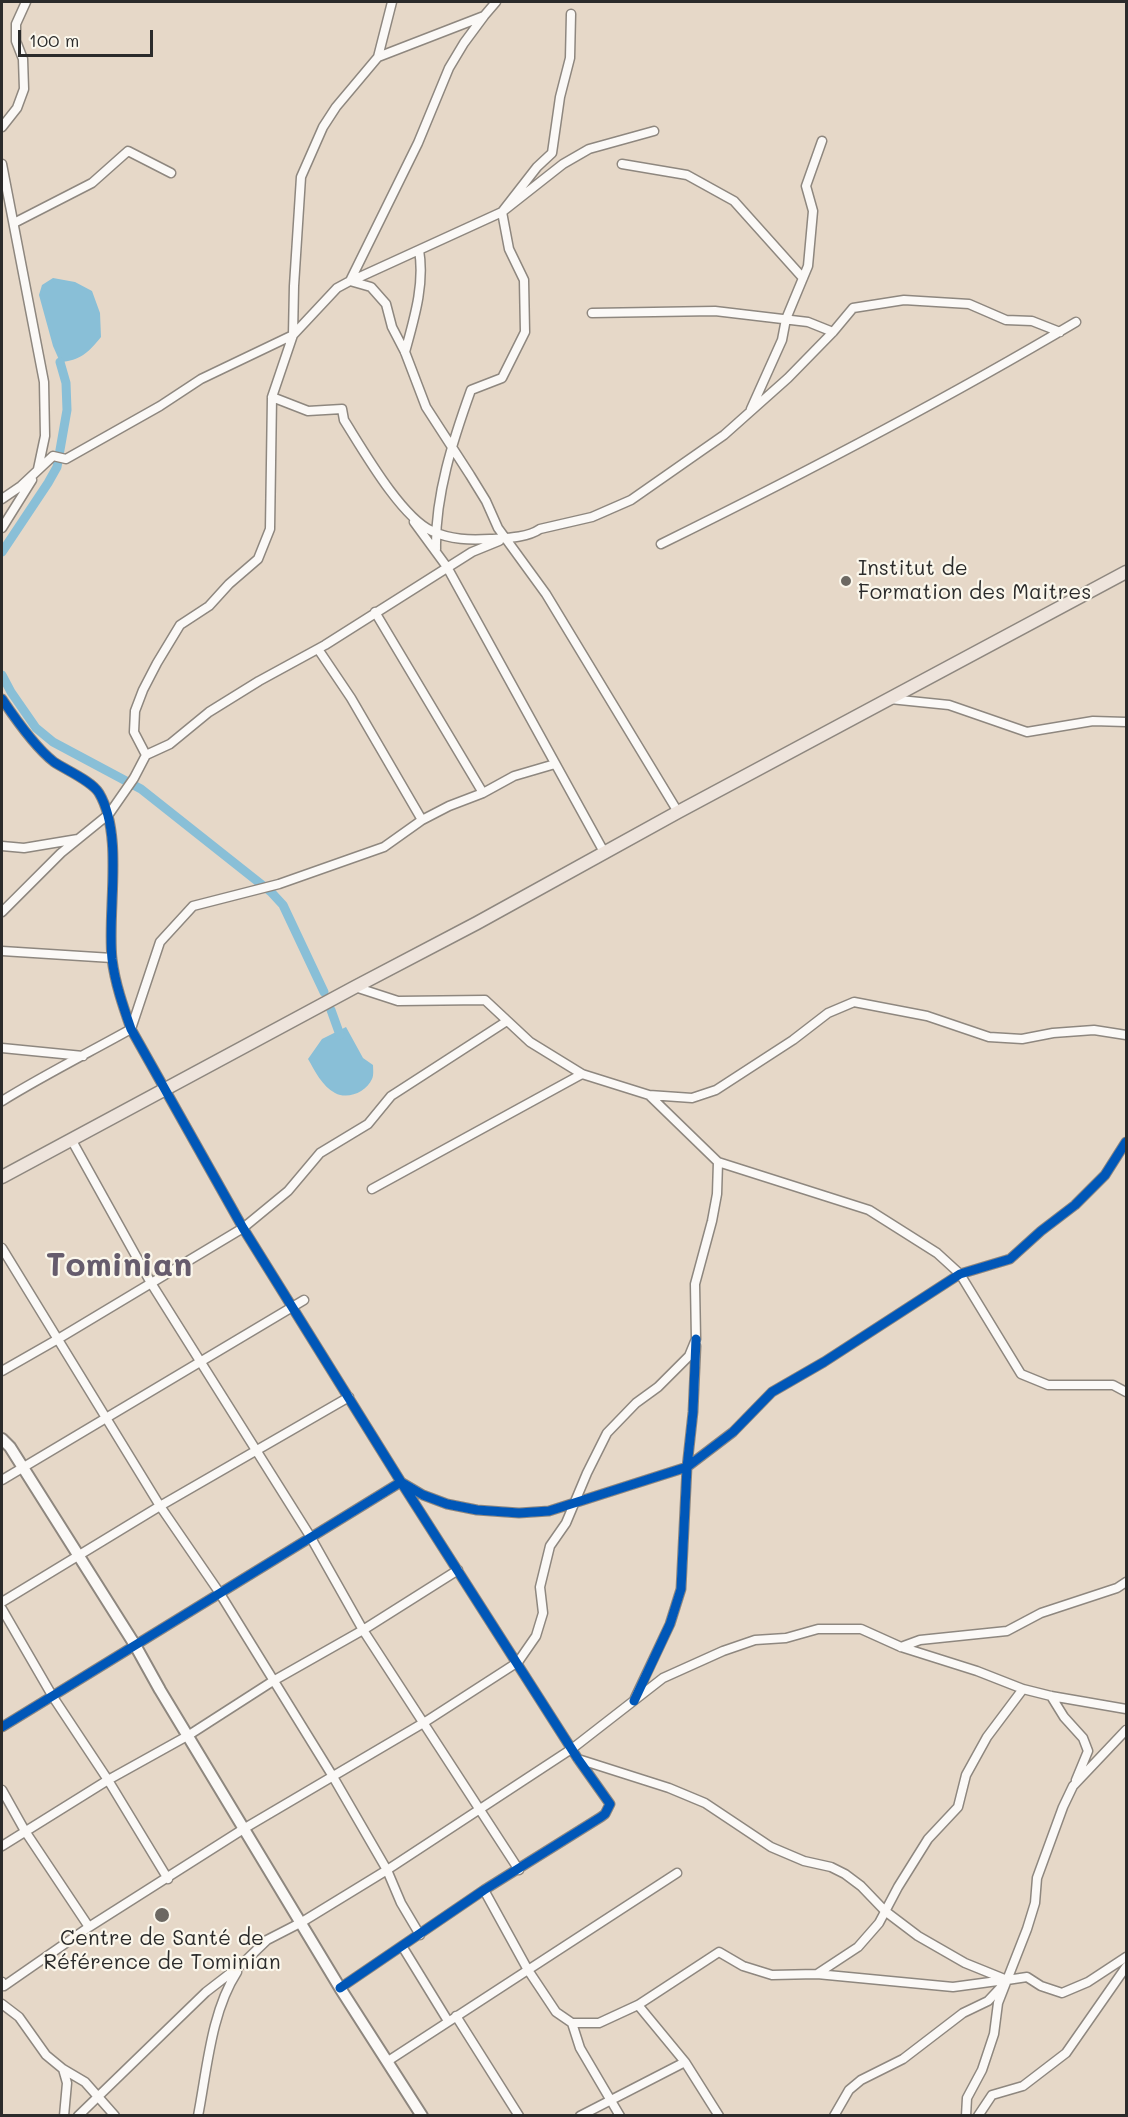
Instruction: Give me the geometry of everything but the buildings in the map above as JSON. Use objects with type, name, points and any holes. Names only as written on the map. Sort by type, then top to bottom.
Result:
[{"type":"main road","points":[[2,1177],[1126,572]]},
{"type":"street","points":[[2,127],[17,108],[24,89],[23,59],[16,40],[16,24],[26,2]]},
{"type":"street","points":[[146,755],[134,732],[135,711],[157,663],[180,626],[209,606],[229,584],[258,559],[270,529],[272,397],[293,335],[302,177],[323,127],[336,107],[378,57],[392,2]]},
{"type":"street","points":[[350,281],[414,153],[449,68],[464,43],[496,2]]},
{"type":"street","points":[[436,549],[435,532],[452,446],[471,390],[502,378],[525,332],[524,280],[509,249],[502,212],[537,167],[552,153],[560,97],[570,58],[571,14]]},
{"type":"street","points":[[378,57],[484,16]]},
{"type":"street","points":[[2,499],[21,486],[53,456],[66,459],[160,406],[201,379],[293,335],[337,288],[502,212],[563,164],[589,149],[654,131]]},
{"type":"street","points":[[749,412],[782,340],[786,320],[808,266],[813,211],[806,186],[822,141]]},
{"type":"street","points":[[14,223],[92,183],[128,151],[171,173]]},
{"type":"street","points":[[2,164],[44,382],[45,436],[38,470],[2,528]]},
{"type":"street","points":[[622,164],[687,175],[734,201],[803,278]]},
{"type":"street","points":[[405,352],[417,310],[422,264],[419,250]]},
{"type":"street","points":[[350,281],[371,287],[386,304],[392,327],[405,352],[426,407],[486,501],[505,538],[546,594],[678,812]]},
{"type":"street","points":[[406,512],[435,532],[463,540],[505,538],[592,517],[631,500],[724,435],[788,378],[853,308],[904,300],[969,304],[1006,320],[1032,321],[1060,332]]},
{"type":"street","points":[[592,313],[715,311],[808,322],[833,332]]},
{"type":"street","points":[[661,544],[794,478],[1002,366],[1076,322]]},
{"type":"street","points":[[272,397],[308,411],[342,409],[344,420],[406,512],[436,549],[447,567],[604,852]]},
{"type":"street","points":[[2,912],[61,853],[109,814],[134,778],[146,755],[170,744],[209,712],[259,681],[318,649],[447,567],[472,552],[505,538]]},
{"type":"street","points":[[375,612],[483,793]]},
{"type":"street","points":[[318,649],[351,698],[422,820]]},
{"type":"street","points":[[2,699],[18,722],[52,760],[98,790],[109,814],[112,848],[112,958],[120,1000],[131,1029],[243,1228],[401,1482],[578,1759],[610,1804],[605,1814],[484,1890],[340,1988]]},
{"type":"street","points":[[890,699],[949,705],[1027,732],[1093,721],[1126,722]]},
{"type":"street","points":[[2,1101],[35,1080],[131,1029],[160,942],[193,906],[279,884],[384,847],[422,820],[449,806],[483,793],[514,776],[555,764]]},
{"type":"street","points":[[2,846],[24,848],[79,839]]},
{"type":"street","points":[[2,951],[112,958]]},
{"type":"street","points":[[355,987],[398,1001],[485,1000],[530,1042],[582,1074],[649,1095],[692,1098],[716,1090],[793,1040],[828,1013],[854,1002],[927,1016],[989,1037],[1022,1039],[1053,1032],[1094,1030],[1126,1035]]},
{"type":"street","points":[[2,1371],[243,1228],[288,1191],[320,1153],[368,1124],[391,1096],[507,1021]]},
{"type":"street","points":[[2,1048],[84,1056]]},
{"type":"street","points":[[372,1189],[582,1074]]},
{"type":"street","points":[[649,1095],[718,1162],[869,1210],[937,1252],[960,1274],[1022,1374],[1048,1385],[1113,1385],[1126,1392]]},
{"type":"street","points":[[71,1139],[151,1283],[310,1536],[363,1630],[425,1722],[519,1870]]},
{"type":"street","points":[[401,1482],[423,1495],[447,1503],[477,1510],[519,1513],[549,1511],[687,1467],[733,1432],[772,1392],[824,1362],[960,1274],[1010,1259],[1075,1205],[1105,1175],[1126,1142]]},
{"type":"street","points":[[634,1701],[670,1624],[681,1589],[687,1467],[693,1412],[696,1340],[695,1284],[712,1221],[717,1194],[718,1162]]},
{"type":"street","points":[[2,1248],[160,1506],[219,1592],[332,1775],[387,1870],[401,1903],[420,1935]]},
{"type":"street","points":[[2,1480],[304,1300]]},
{"type":"street","points":[[2,1986],[245,1828],[425,1722],[518,1662],[536,1636],[543,1612],[540,1587],[550,1546],[566,1523],[607,1433],[636,1403],[658,1387],[689,1356],[696,1340]]},
{"type":"street","points":[[2,1602],[160,1506],[349,1397]]},
{"type":"street","points":[[2,1439],[10,1448],[135,1645],[340,1988],[422,2115]]},
{"type":"street","points":[[2,1727],[401,1482]]},
{"type":"street","points":[[2,1846],[108,1780],[189,1735],[273,1681],[363,1630],[458,1570]]},
{"type":"street","points":[[901,1647],[920,1640],[1007,1631],[1041,1613],[1117,1588],[1126,1582]]},
{"type":"street","points":[[2,1609],[53,1697],[108,1780],[168,1879]]},
{"type":"street","points":[[78,2115],[206,1992],[241,1965],[267,1940],[302,1922],[387,1870],[573,1748],[663,1678],[723,1651],[754,1640],[786,1638],[818,1629],[861,1629],[901,1647],[977,1671],[1023,1689],[1126,1709]]},
{"type":"street","points":[[817,1974],[858,1947],[879,1923],[928,1839],[958,1807],[966,1775],[987,1737],[1023,1689]]},
{"type":"street","points":[[966,2115],[967,2098],[982,2070],[994,2034],[998,2003],[1035,1903],[1037,1878],[1063,1807],[1088,1751],[1083,1738],[1064,1717],[1051,1696]]},
{"type":"street","points":[[1073,1786],[1126,1730]]},
{"type":"street","points":[[578,1759],[669,1788],[705,1803],[771,1847],[804,1861],[831,1867],[845,1874],[861,1886],[885,1911],[918,1936],[965,1963],[1007,1980]]},
{"type":"street","points":[[2,1790],[25,1831],[89,1928]]},
{"type":"street","points":[[388,2061],[677,1873]]},
{"type":"street","points":[[484,1890],[528,1970],[556,2012],[572,2023],[599,2023],[638,2005],[719,1953],[743,1966],[772,1975],[817,1974],[953,1987],[1027,1977],[1041,1986],[1062,1994],[1088,1982],[1126,1957]]},
{"type":"street","points":[[402,1947],[519,2115]]},
{"type":"street","points":[[198,2115],[221,2005],[228,1985],[241,1965]]},
{"type":"street","points":[[978,2115],[992,2095],[1023,2086],[1066,2053],[1126,1967]]},
{"type":"street","points":[[834,2115],[849,2090],[861,2080],[903,2059],[963,2013],[988,2001],[1007,1980]]},
{"type":"street","points":[[2,2004],[19,2017],[46,2055],[63,2069],[85,2082],[115,2115]]},
{"type":"street","points":[[638,2005],[685,2062],[719,2115]]},
{"type":"street","points":[[572,2023],[580,2048],[620,2115]]},
{"type":"street","points":[[580,2115],[685,2062]]},
{"type":"street","points":[[63,2069],[67,2083],[64,2115]]},
{"type":"water","points":[[53,278],[75,282],[92,291],[100,313],[101,337],[84,355],[73,360],[60,362],[53,346],[39,295],[42,285]]},
{"type":"water","points":[[346,1027],[363,1058],[373,1065],[373,1072],[372,1079],[366,1088],[356,1094],[345,1096],[335,1093],[326,1086],[308,1059],[322,1039]]},
{"type":"waterway","points":[[2,552],[57,467],[67,410],[66,383],[60,362]]},
{"type":"waterway","points":[[2,675],[36,728],[53,742],[141,789],[271,892],[283,905],[324,992]]},
{"type":"waterway","points":[[331,1010],[340,1035]]},
{"type":"cycle path","points":[[2,699],[40,749],[54,762],[96,789],[107,810],[113,851],[112,959],[117,986],[131,1029],[243,1228],[401,1482],[578,1759],[610,1804],[601,1817],[484,1890],[340,1988]]},
{"type":"cycle path","points":[[2,1727],[401,1482],[423,1495],[447,1504],[477,1510],[519,1513],[549,1511],[687,1467],[733,1432],[772,1392],[824,1362],[960,1274],[1010,1259],[1075,1205],[1105,1175],[1126,1142]]},
{"type":"cycle path","points":[[634,1701],[670,1624],[681,1589],[696,1339]]},
{"type":"place","name":"Institut de Formation des Maitres","points":[[846,581]]},
{"type":"place","name":"Centre de Santé de Référence de Tominian","points":[[162,1915]]},
{"type":"district","name":"Tominian","points":[[119,1266]]}]
